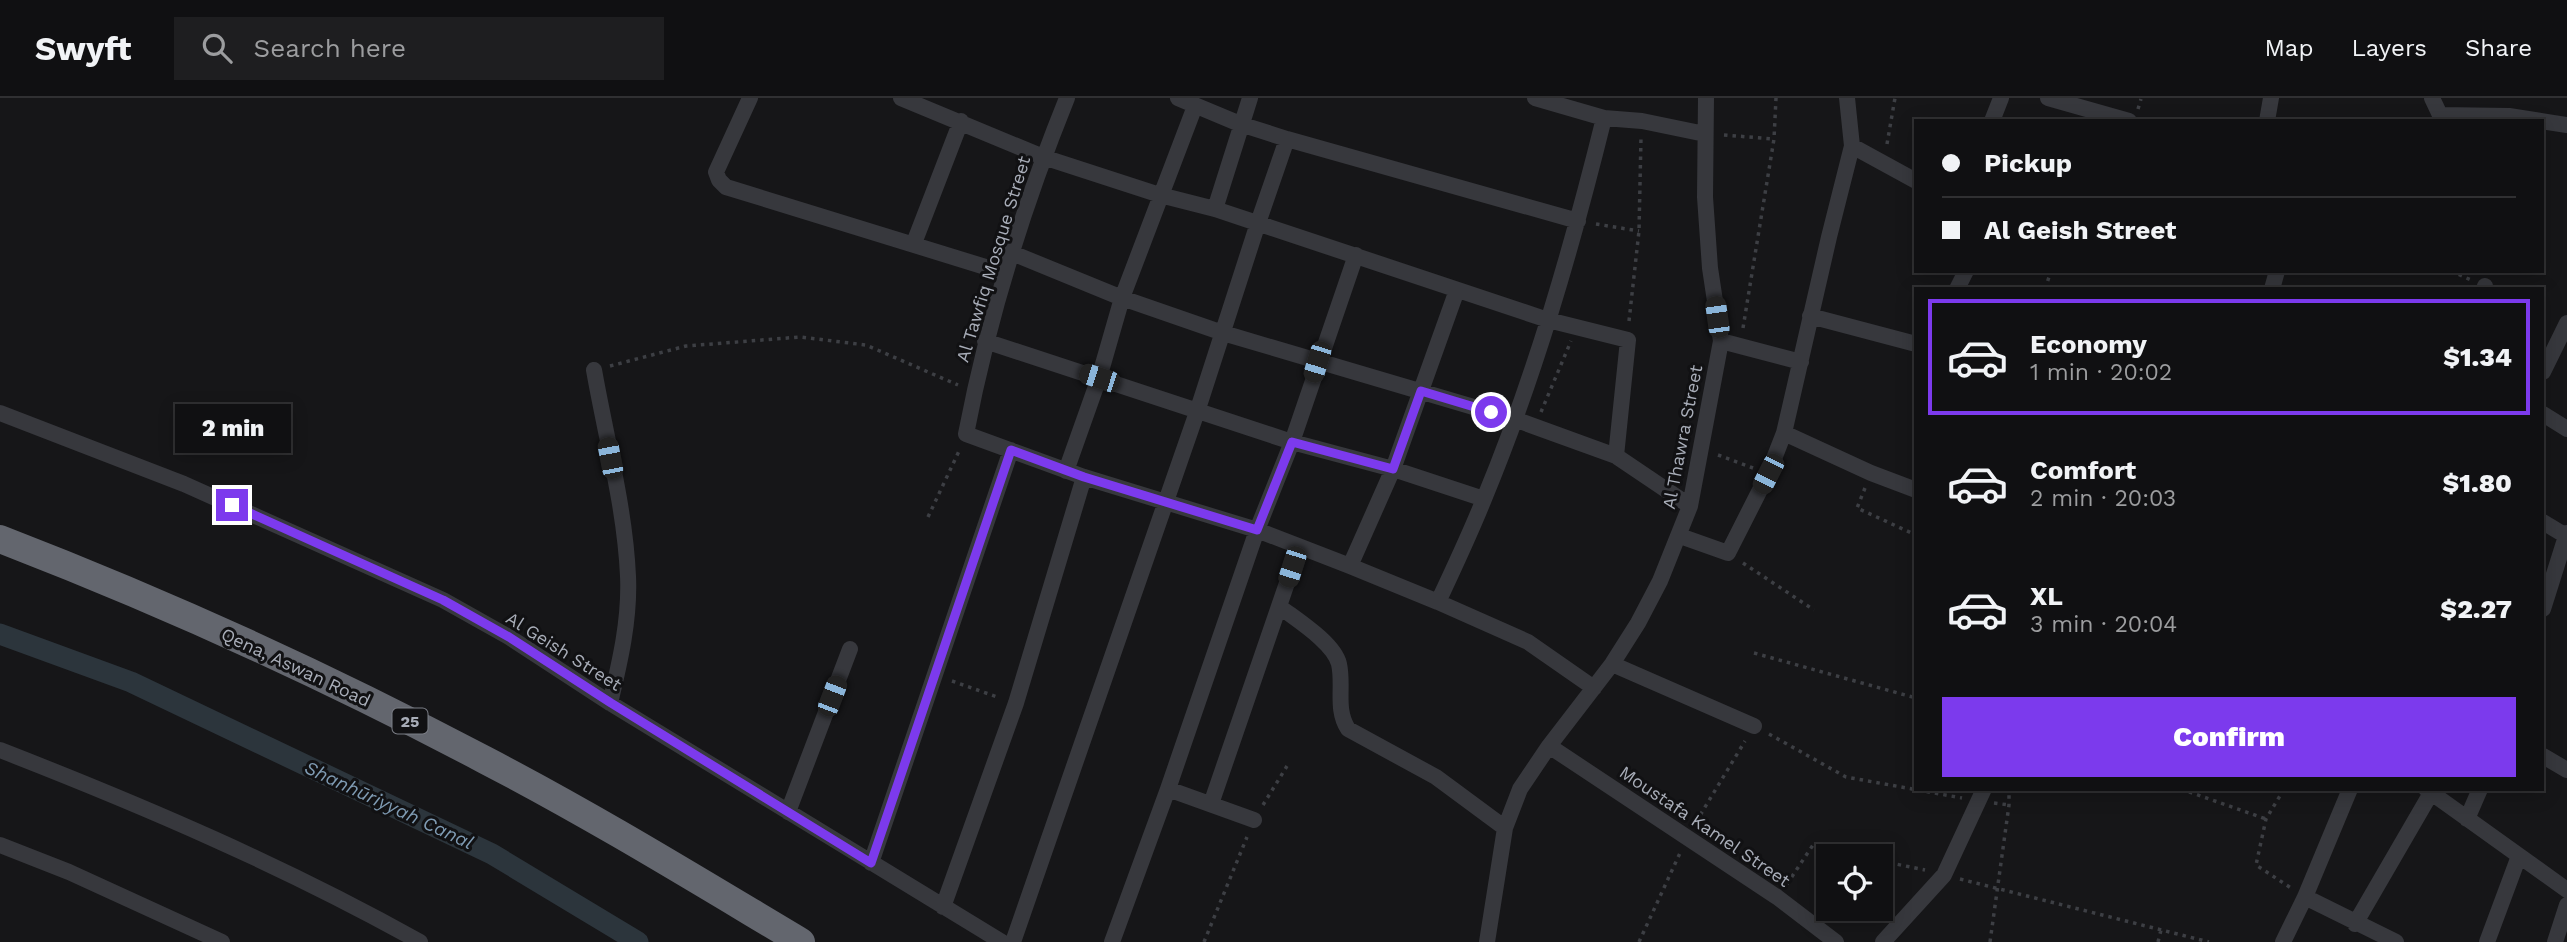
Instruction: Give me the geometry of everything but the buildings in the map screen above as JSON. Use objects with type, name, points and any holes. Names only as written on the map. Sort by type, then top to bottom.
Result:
[{"type":"highway","name":"Qena, Aswan Road","points":[[0,539],[192,618],[341,686],[487,761],[619,834],[801,942]]},
{"type":"street","points":[[750,98],[716,172],[722,184],[1006,273]]},
{"type":"street","points":[[901,98],[961,121],[1043,158],[1160,195],[1215,209],[1548,320],[1628,340],[1616,456]]},
{"type":"street","name":"Al Tawfiq Mosque Street","points":[[966,434],[985,341],[1043,158],[1067,98]]},
{"type":"street","points":[[1178,98],[1240,124],[1287,139],[1578,221]]},
{"type":"street","points":[[1215,209],[1250,98]]},
{"type":"street","points":[[1535,98],[1604,118],[1642,121],[1705,134]]},
{"type":"street","name":"Al Thawra Street","points":[[1487,942],[1505,828],[1520,789],[1549,746],[1612,664],[1638,624],[1690,506],[1721,341],[1710,268],[1705,197],[1706,98]]},
{"type":"street","points":[[1679,536],[1728,553],[1768,474],[1784,433],[1852,146],[1847,98]]},
{"type":"street","points":[[1993,119],[2001,98]]},
{"type":"street","points":[[2048,98],[2122,119]]},
{"type":"street","points":[[2267,119],[2271,98]]},
{"type":"street","points":[[2432,98],[2440,115],[2509,116],[2528,119]]},
{"type":"street","points":[[1066,471],[1099,378],[1122,298],[1195,106]]},
{"type":"street","points":[[1438,602],[1484,499],[1548,320],[1578,221],[1604,118]]},
{"type":"street","points":[[914,243],[961,121]]},
{"type":"street","points":[[2544,121],[2567,125]]},
{"type":"street","points":[[1013,942],[1197,412],[1287,139]]},
{"type":"street","points":[[1852,146],[1914,180]]},
{"type":"street","points":[[1012,253],[1122,298],[1223,333],[1514,419],[1616,456],[1690,506]]},
{"type":"street","points":[[1112,942],[1257,530],[1292,442],[1317,362],[1356,255]]},
{"type":"street","points":[[1350,566],[1393,469],[1457,290]]},
{"type":"street","points":[[1810,316],[1914,343]]},
{"type":"street","points":[[2544,370],[2567,323]]},
{"type":"street","points":[[985,341],[1197,412],[1292,442],[1393,469],[1484,499]]},
{"type":"street","points":[[1721,341],[1801,362]]},
{"type":"street","points":[[594,370],[628,577],[623,647],[611,703]]},
{"type":"street","name":"Al Geish Street","points":[[0,412],[184,484],[443,600],[1002,942]]},
{"type":"street","points":[[2544,415],[2567,429]]},
{"type":"street","points":[[1784,433],[1914,490]]},
{"type":"street","points":[[966,434],[1084,477],[1257,530],[1350,566],[1528,642],[1594,688]]},
{"type":"street","points":[[871,863],[1011,450]]},
{"type":"street","points":[[943,907],[1016,703],[1084,477]]},
{"type":"street","points":[[2544,523],[2566,535],[2544,606]]},
{"type":"street","points":[[1211,804],[1298,548]]},
{"type":"street","points":[[1280,607],[1336,656],[1341,716],[1348,729],[1436,777],[1505,828]]},
{"type":"street","points":[[788,812],[850,649]]},
{"type":"street","points":[[1612,664],[1754,726]]},
{"type":"street","name":"Moustafa Kamel Street","points":[[1549,746],[1777,897],[1836,942]]},
{"type":"street","points":[[0,750],[203,833],[302,880],[420,942]]},
{"type":"street","points":[[2544,757],[2567,770]]},
{"type":"street","points":[[1168,789],[1254,820]]},
{"type":"street","points":[[2283,942],[2349,791]]},
{"type":"street","points":[[2355,924],[2429,791],[2567,890]]},
{"type":"street","points":[[2468,819],[2479,791]]},
{"type":"street","points":[[1882,942],[1944,875],[1981,795]]},
{"type":"street","points":[[0,845],[69,872],[222,942]]},
{"type":"street","points":[[2487,942],[2519,856]]},
{"type":"street","points":[[2305,897],[2396,942]]},
{"type":"street","points":[[2555,942],[2567,905]]},
{"type":"path","points":[[1740,346],[1774,139],[1776,98]]},
{"type":"path","points":[[1884,163],[1895,98]]},
{"type":"path","points":[[1628,340],[1639,231],[1642,121]]},
{"type":"path","points":[[1705,134],[1774,139]]},
{"type":"path","points":[[1578,221],[1639,231]]},
{"type":"path","points":[[1535,426],[1577,326]]},
{"type":"path","points":[[594,370],[685,346],[800,337],[866,345],[974,392]]},
{"type":"path","points":[[928,517],[966,434]]},
{"type":"path","points":[[1702,449],[1768,474]]},
{"type":"path","points":[[1871,473],[1857,509],[1914,534]]},
{"type":"path","points":[[1728,553],[1814,610]]},
{"type":"path","points":[[1754,653],[1914,697]]},
{"type":"path","points":[[936,676],[1016,703]]},
{"type":"path","points":[[1639,942],[1687,837],[1754,726],[1846,777],[1914,786]]},
{"type":"path","points":[[1205,942],[1254,820],[1287,766]]},
{"type":"path","points":[[1951,791],[1981,795]]},
{"type":"path","points":[[1990,942],[2009,791]]},
{"type":"path","points":[[2190,791],[2266,819]]},
{"type":"path","points":[[2283,791],[2266,819],[2256,865],[2305,897]]},
{"type":"path","points":[[1777,897],[1813,845],[1816,846]]},
{"type":"path","points":[[1893,863],[2209,942]]},
{"type":"path","points":[[2158,942],[2161,930]]},
{"type":"waterway","name":"Shanhūriyyah Canal","points":[[0,634],[131,682],[492,854],[638,942]]},
{"type":"route","points":[[232,505],[443,600],[509,637],[871,863],[1011,450],[1084,477],[1257,530],[1292,442],[1393,469],[1421,391],[1491,412]]}]
